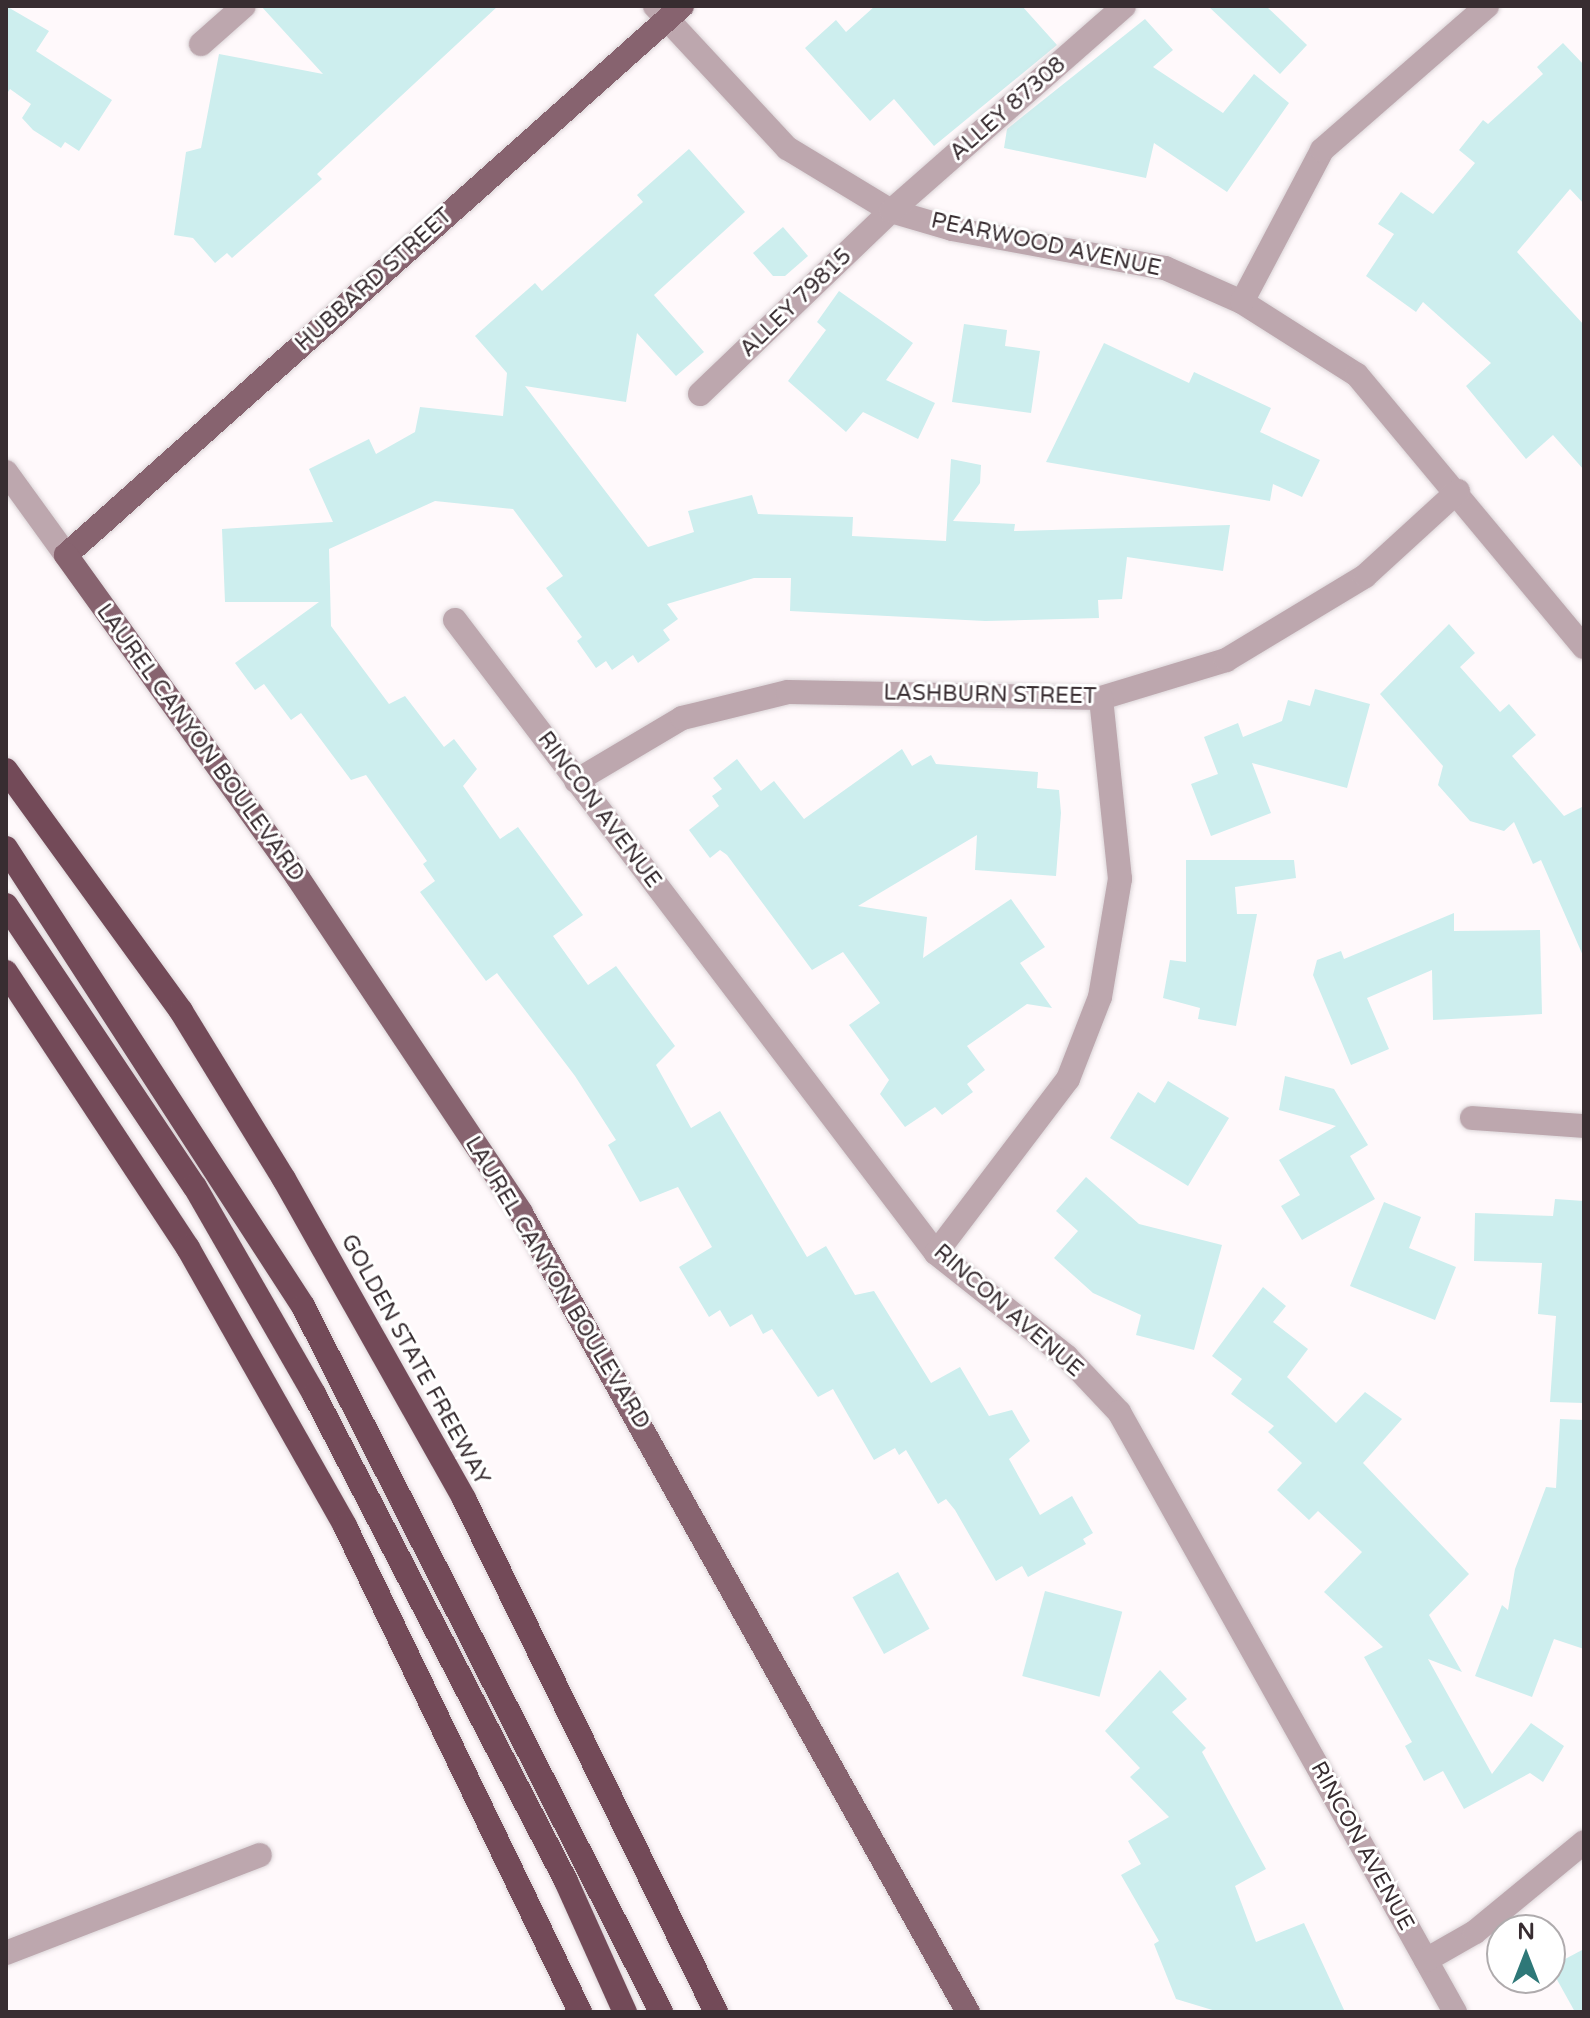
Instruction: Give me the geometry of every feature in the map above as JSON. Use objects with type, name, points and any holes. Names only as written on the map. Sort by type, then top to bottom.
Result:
[{"type":"highway","name":"GOLDEN STATE FREEWAY","points":[[6,770],[181,1011],[284,1179],[464,1499],[716,2012]]},
{"type":"highway","points":[[6,848],[303,1306],[661,2012]]},
{"type":"highway","points":[[6,905],[195,1187],[314,1394],[566,1881],[625,2012]]},
{"type":"highway","points":[[6,972],[188,1248],[345,1526],[580,2012]]},
{"type":"main road","name":"HUBBARD STREET","points":[[66,555],[668,11]]},
{"type":"main road","name":"LAUREL CANYON BOULEVARD","points":[[66,555],[298,878],[521,1213],[968,2012]]},
{"type":"street","points":[[201,44],[244,6]]},
{"type":"street","name":"ALLEY 87308","points":[[891,211],[1124,6]]},
{"type":"street","points":[[1242,302],[1322,150],[1487,6]]},
{"type":"street","name":"PEARWOOD AVENUE","points":[[668,11],[787,148],[891,211],[952,229],[1165,268],[1242,302],[1357,375],[1458,491],[1584,647]]},
{"type":"street","name":"ALLEY 79815","points":[[700,394],[891,211]]},
{"type":"street","name":"LAUREL CANYON BOULEVARD","points":[[6,472],[66,555]]},
{"type":"street","name":"LASHBURN STREET","points":[[576,781],[682,718],[788,692],[1101,698],[1226,660],[1365,576],[1458,491]]},
{"type":"street","name":"RINCON AVENUE","points":[[455,620],[936,1253],[1067,1357],[1119,1412],[1455,2012]]},
{"type":"street","points":[[936,1253],[1068,1079],[1100,997],[1120,879],[1101,698]]},
{"type":"street","points":[[1472,1118],[1584,1126]]},
{"type":"street","points":[[1426,1960],[1475,1932],[1584,1842]]},
{"type":"street","points":[[6,1953],[260,1855]]},
{"type":"building","points":[[6,6],[49,31],[36,51],[112,100],[79,151],[65,142],[61,148],[33,130],[22,118],[31,104],[10,89],[6,95]]},
{"type":"building","points":[[261,6],[498,6],[317,174],[322,179],[232,258],[227,253],[215,263],[193,238],[174,235],[186,152],[201,148],[219,54],[323,74]]},
{"type":"building","points":[[875,6],[1022,6],[1057,45],[934,146],[894,99],[870,121],[805,48],[836,20],[846,32]]},
{"type":"building","points":[[1208,6],[1266,6],[1307,45],[1280,74]]},
{"type":"building","points":[[1145,19],[1173,50],[1153,67],[1223,113],[1254,74],[1289,103],[1227,192],[1154,143],[1146,178],[1004,148],[1007,129]]},
{"type":"building","points":[[1563,43],[1584,65],[1584,204],[1570,189],[1517,252],[1584,325],[1584,470],[1553,435],[1526,459],[1466,386],[1491,363],[1423,302],[1416,312],[1366,276],[1394,234],[1378,224],[1401,192],[1433,214],[1475,163],[1459,150],[1483,120],[1488,124],[1543,74],[1537,67]]},
{"type":"building","points":[[689,149],[745,212],[654,295],[704,352],[676,376],[637,333],[626,402],[525,386],[648,547],[694,532],[688,511],[752,495],[758,514],[853,517],[852,536],[946,541],[951,459],[981,465],[980,483],[953,521],[1015,524],[1014,531],[1230,525],[1223,571],[1127,557],[1122,599],[1098,600],[1099,618],[985,621],[790,611],[791,578],[754,578],[667,604],[678,619],[663,630],[670,640],[638,663],[633,655],[612,670],[606,661],[596,668],[577,641],[582,637],[546,588],[563,576],[513,509],[435,501],[329,549],[331,626],[389,704],[405,696],[444,747],[454,739],[477,769],[463,786],[500,839],[518,827],[583,915],[553,936],[588,985],[616,966],[675,1046],[656,1065],[691,1128],[720,1111],[807,1257],[826,1246],[855,1295],[874,1291],[931,1383],[960,1367],[989,1416],[1012,1410],[1030,1441],[1009,1459],[1040,1515],[1072,1496],[1093,1533],[1083,1539],[1086,1544],[1028,1577],[1022,1566],[996,1581],[955,1510],[946,1499],[938,1504],[906,1450],[899,1455],[895,1448],[874,1460],[833,1389],[818,1397],[772,1329],[763,1334],[752,1314],[730,1327],[720,1310],[709,1317],[679,1267],[712,1247],[678,1187],[640,1202],[608,1145],[616,1140],[575,1076],[497,973],[486,981],[420,892],[435,881],[423,864],[427,861],[366,775],[351,780],[301,713],[291,720],[264,684],[255,690],[235,663],[319,602],[225,602],[222,529],[333,522],[309,469],[369,439],[376,454],[415,432],[420,407],[503,416],[507,373],[475,336],[535,283],[542,291],[643,202],[637,195]]},
{"type":"building","points":[[783,227],[808,256],[785,276],[773,276],[753,253]]},
{"type":"building","points":[[839,291],[913,343],[886,380],[935,403],[918,439],[863,412],[846,432],[788,381],[826,330],[817,322]]},
{"type":"building","points":[[964,324],[1007,330],[1005,346],[1040,351],[1031,413],[952,402]]},
{"type":"building","points":[[1104,343],[1189,383],[1194,372],[1271,408],[1260,432],[1320,460],[1302,497],[1273,484],[1270,501],[1046,462]]},
{"type":"building","points":[[1449,624],[1475,653],[1460,667],[1500,712],[1509,704],[1536,735],[1512,756],[1564,816],[1584,806],[1584,958],[1541,860],[1533,864],[1514,822],[1504,831],[1470,821],[1438,785],[1443,766],[1380,694]]},
{"type":"building","points":[[1315,689],[1370,704],[1347,788],[1252,763],[1271,813],[1211,836],[1191,784],[1218,774],[1204,737],[1238,723],[1243,737],[1282,721],[1288,700],[1310,706]]},
{"type":"building","points":[[902,749],[912,766],[931,755],[936,764],[1038,772],[1037,788],[1059,790],[1061,813],[1056,876],[975,870],[977,835],[858,906],[927,917],[923,958],[1011,899],[1045,947],[1020,963],[1052,1008],[1027,1004],[967,1046],[985,1070],[967,1084],[973,1092],[942,1115],[935,1107],[905,1127],[880,1094],[889,1080],[849,1025],[880,1003],[843,952],[812,970],[727,855],[720,850],[710,858],[689,830],[719,806],[712,796],[722,789],[713,778],[737,759],[761,791],[774,781],[804,819]]},
{"type":"building","points":[[1186,860],[1294,860],[1296,878],[1235,887],[1237,914],[1257,914],[1236,1026],[1198,1019],[1200,1008],[1163,998],[1170,960],[1186,962]]},
{"type":"building","points":[[1454,913],[1454,931],[1540,930],[1542,1014],[1433,1020],[1432,970],[1367,998],[1389,1049],[1351,1065],[1313,975],[1317,960],[1341,951],[1344,959]]},
{"type":"building","points":[[1285,1076],[1334,1089],[1368,1145],[1350,1156],[1375,1199],[1302,1240],[1281,1206],[1300,1195],[1279,1160],[1336,1126],[1279,1110]]},
{"type":"building","points":[[1168,1081],[1229,1118],[1188,1186],[1110,1138],[1138,1092],[1155,1103]]},
{"type":"building","points":[[1086,1177],[1139,1224],[1222,1245],[1194,1350],[1136,1335],[1141,1315],[1093,1293],[1054,1258],[1078,1231],[1056,1211]]},
{"type":"building","points":[[1555,1199],[1584,1201],[1584,1403],[1550,1402],[1556,1316],[1538,1314],[1542,1263],[1474,1261],[1475,1213],[1553,1216]]},
{"type":"building","points":[[1384,1202],[1421,1217],[1409,1248],[1456,1267],[1435,1320],[1350,1286]]},
{"type":"building","points":[[1263,1287],[1286,1306],[1273,1322],[1308,1349],[1287,1377],[1336,1423],[1365,1392],[1402,1419],[1363,1463],[1469,1574],[1429,1615],[1462,1672],[1428,1659],[1492,1774],[1531,1723],[1564,1746],[1543,1782],[1530,1773],[1464,1809],[1443,1771],[1424,1781],[1405,1746],[1412,1742],[1364,1657],[1383,1647],[1324,1592],[1362,1552],[1318,1511],[1309,1520],[1277,1490],[1302,1463],[1268,1432],[1274,1426],[1231,1394],[1242,1379],[1212,1356]]},
{"type":"building","points":[[1560,1419],[1584,1420],[1584,1649],[1554,1639],[1532,1697],[1475,1676],[1502,1605],[1508,1610],[1515,1569],[1546,1487],[1556,1488]]},
{"type":"building","points":[[898,1572],[930,1629],[884,1654],[853,1597]]},
{"type":"building","points":[[1045,1591],[1122,1612],[1099,1697],[1022,1676]]},
{"type":"building","points":[[1160,1670],[1187,1699],[1172,1712],[1206,1748],[1202,1752],[1266,1869],[1235,1886],[1256,1942],[1304,1923],[1345,2012],[1219,2012],[1176,1999],[1154,1944],[1159,1941],[1121,1875],[1141,1864],[1128,1841],[1169,1817],[1130,1777],[1140,1768],[1105,1731]]},
{"type":"building","points":[[1584,1949],[1584,2012],[1575,2012],[1565,1994],[1566,1959]]}]
